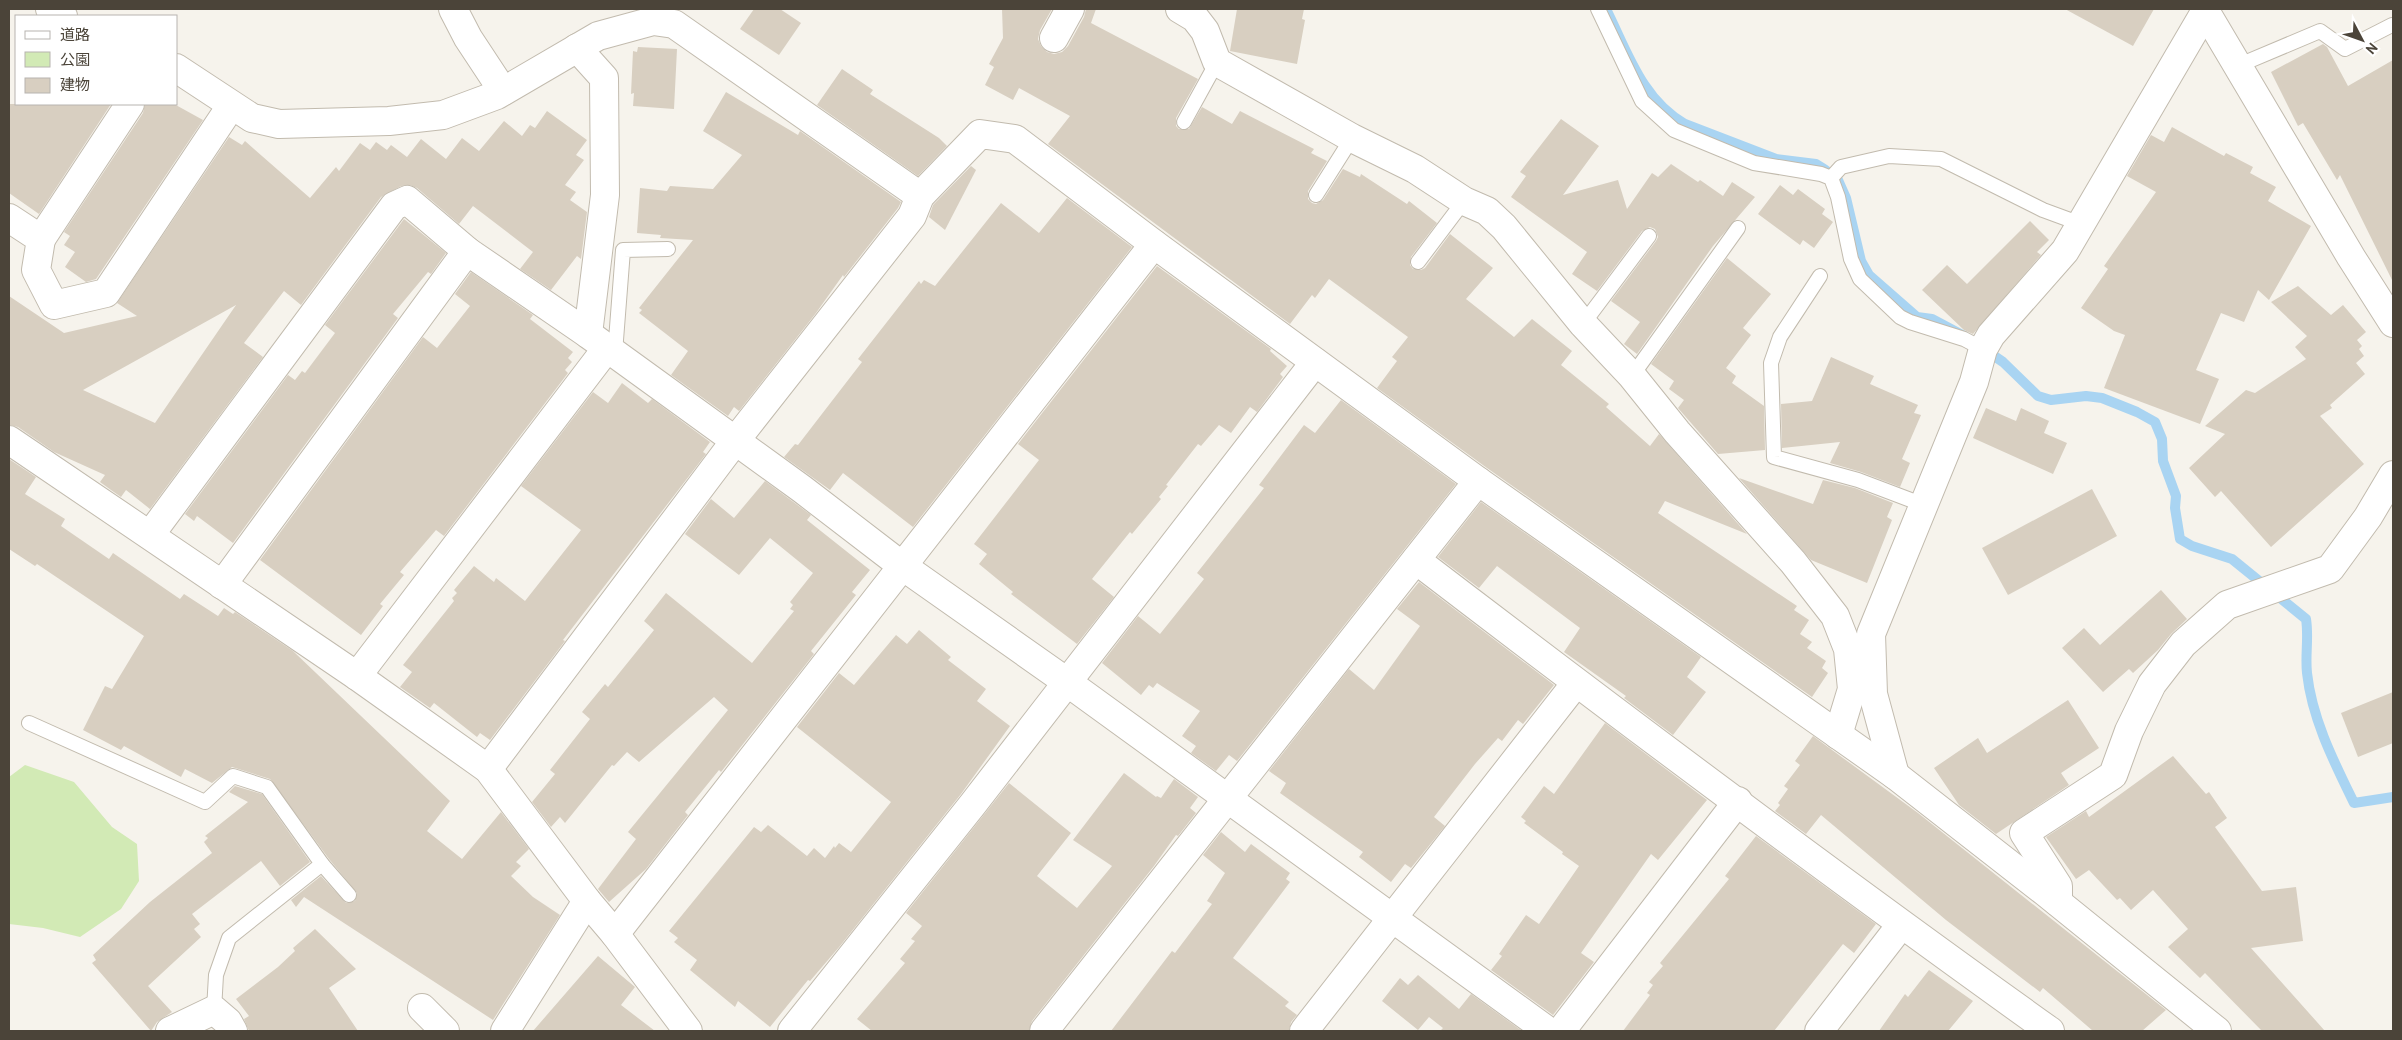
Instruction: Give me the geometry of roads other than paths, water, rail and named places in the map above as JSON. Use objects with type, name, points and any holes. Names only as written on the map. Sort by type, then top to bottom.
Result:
[{"type":"street","points":[[50,9],[61,15]]},
{"type":"street","points":[[453,9],[468,38],[503,91]]},
{"type":"street","points":[[1054,38],[1070,9]]},
{"type":"street","points":[[1180,9],[1195,18],[1205,31],[1217,62],[1352,138],[1415,169],[1464,201],[1487,211],[1504,226],[1583,324],[1632,376],[1677,432],[1793,562],[1835,616],[1848,649],[1852,689],[1838,735]]},
{"type":"street","points":[[2205,10],[2351,257],[2393,323]]},
{"type":"street","points":[[1895,775],[1873,694],[1871,634],[1974,382],[1983,349],[1991,335],[2065,251],[2205,10]]},
{"type":"street","points":[[178,69],[231,106],[252,118],[279,124],[389,121],[443,115],[503,91],[598,36],[653,21],[674,24],[920,196]]},
{"type":"street","points":[[357,676],[603,345],[604,78],[577,48]]},
{"type":"street","points":[[129,105],[41,239],[36,270],[54,306],[106,293],[231,106]]},
{"type":"street","points":[[488,769],[735,441],[912,216],[920,196],[980,134],[1015,139],[1154,244],[1478,481],[1895,775],[2058,902],[2217,1031]]},
{"type":"street","points":[[150,535],[394,206],[407,200],[467,251],[603,345],[802,489],[901,565],[1067,682],[1548,1031]]},
{"type":"street","points":[[9,218],[41,239]]},
{"type":"street","points":[[615,934],[901,565],[1154,244]]},
{"type":"street","points":[[222,585],[467,251]]},
{"type":"street","points":[[792,1031],[973,804],[1316,362]]},
{"type":"street","points":[[9,440],[357,676],[488,769],[587,902],[615,934],[688,1031]]},
{"type":"street","points":[[2058,902],[2058,886],[2024,833],[2113,775],[2129,731],[2152,684],[2183,644],[2227,605],[2330,569],[2368,517],[2393,475]]},
{"type":"street","points":[[1044,1031],[1478,481]]},
{"type":"street","points":[[1416,560],[1576,683],[1901,924],[2050,1031]]},
{"type":"street","points":[[1304,1031],[1576,683]]},
{"type":"street","points":[[1560,1031],[1738,802]]},
{"type":"street","points":[[504,1031],[587,902]]},
{"type":"street","points":[[1819,1031],[1901,924]]},
{"type":"street","points":[[422,1008],[444,1031]]},
{"type":"street","points":[[170,1031],[214,1010],[228,1022],[233,1031]]},
{"type":"lane","points":[[1598,9],[1642,101],[1674,130],[1754,163],[1821,174],[1830,178],[1838,196],[1851,259],[1855,272],[1860,279],[1900,317],[1964,339],[1983,349]]},
{"type":"lane","points":[[2237,66],[2320,30],[2346,49],[2392,25]]},
{"type":"lane","points":[[1184,122],[1217,62]]},
{"type":"lane","points":[[1316,194],[1352,138]]},
{"type":"lane","points":[[1830,178],[1841,167],[1889,156],[1941,159],[2043,210],[2081,224]]},
{"type":"lane","points":[[1418,262],[1464,201]]},
{"type":"lane","points":[[1632,376],[1738,228]]},
{"type":"lane","points":[[1583,324],[1649,236]]},
{"type":"lane","points":[[603,345],[622,250],[668,248]]},
{"type":"lane","points":[[1820,276],[1780,337],[1771,363],[1774,457],[1858,480],[1924,505]]},
{"type":"lane","points":[[29,723],[205,802],[233,776],[266,787],[322,864],[349,895]]},
{"type":"lane","points":[[214,1010],[216,975],[230,938],[322,864]]},
{"type":"waterway","points":[[1606,9],[1637,73],[1657,102],[1670,114],[1685,124],[1776,159],[1816,164],[1824,169],[1838,180],[1846,198],[1861,261],[1869,275],[1917,317],[1932,319],[1964,336]]},
{"type":"waterway","points":[[1984,349],[2003,362],[2038,396],[2051,400],[2086,396],[2102,398],[2137,412],[2155,422],[2162,439],[2163,461],[2176,496],[2175,508],[2180,539],[2192,546],[2232,559],[2306,619],[2307,673],[2314,707],[2325,740],[2354,803],[2393,797]]}]
